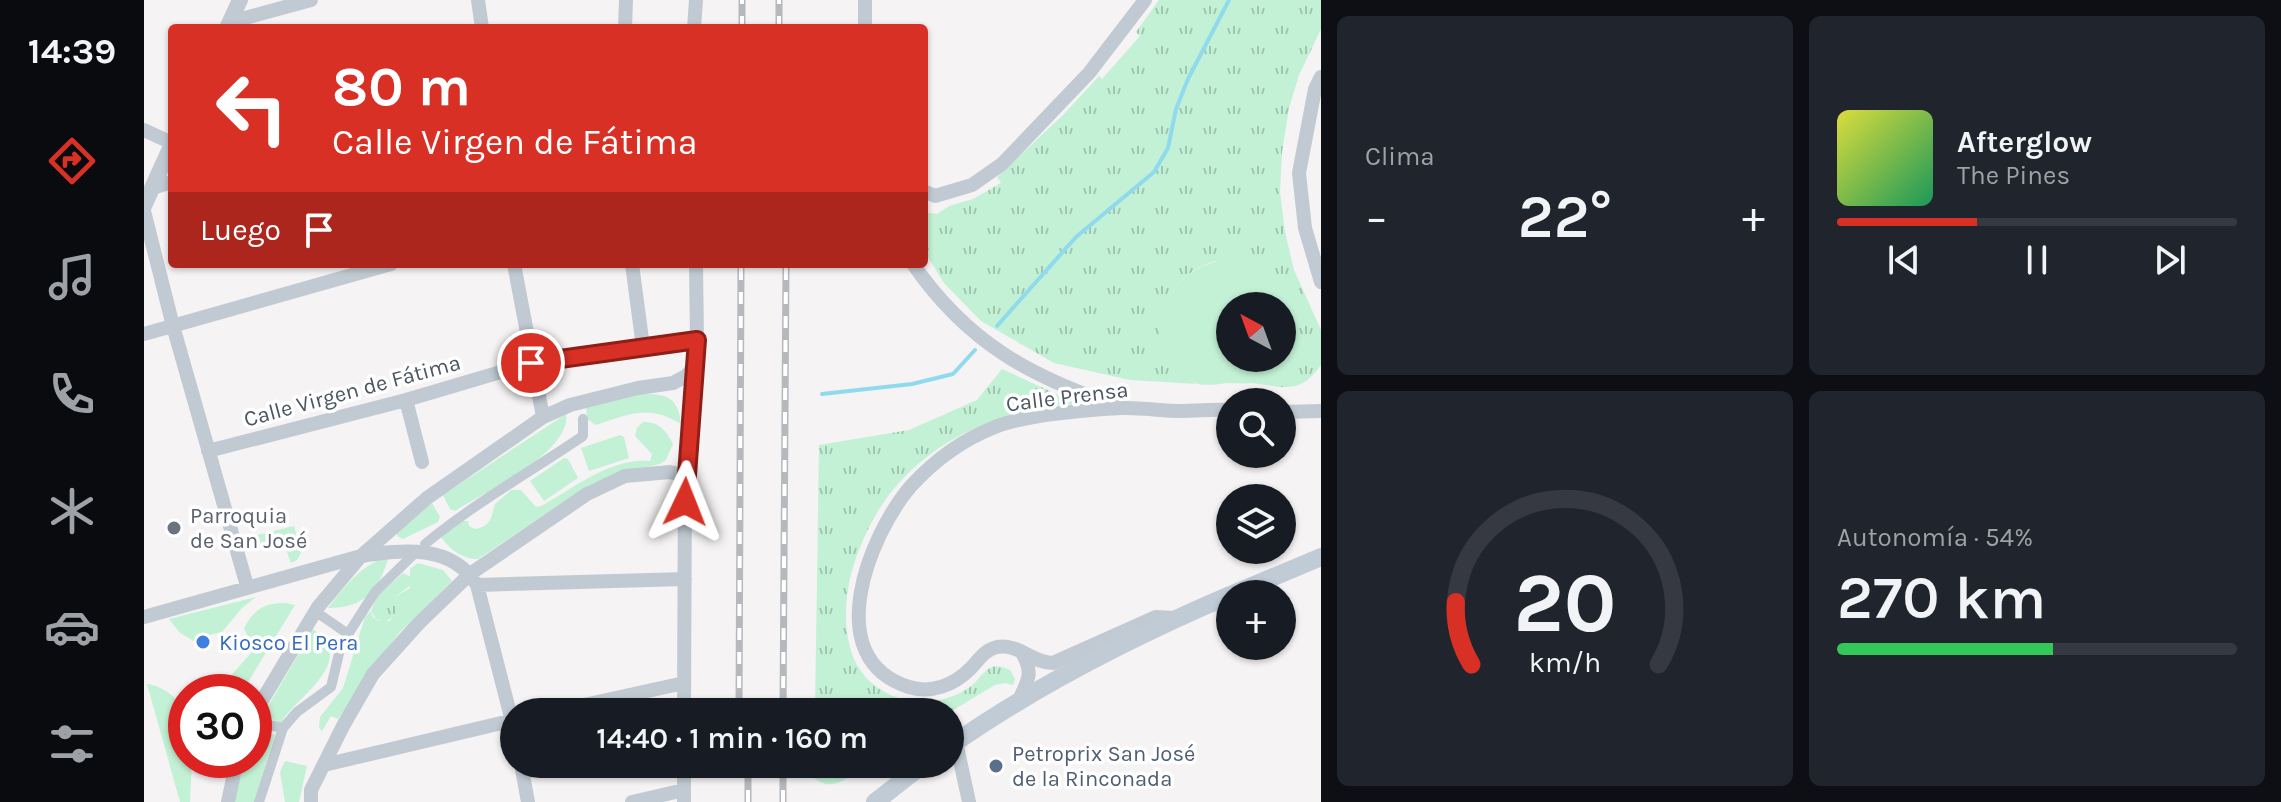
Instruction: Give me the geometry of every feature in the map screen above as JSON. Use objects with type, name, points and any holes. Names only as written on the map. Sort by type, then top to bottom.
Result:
[{"type":"main road","points":[[1267,580],[1321,557]]},
{"type":"main road","points":[[964,737],[1019,700],[1153,627],[1216,602]]},
{"type":"main road","points":[[875,802],[906,778]]},
{"type":"street","points":[[232,11],[311,0]]},
{"type":"street","points":[[478,0],[481,24]]},
{"type":"street","points":[[625,24],[626,0]]},
{"type":"street","points":[[693,24],[694,0]]},
{"type":"street","points":[[865,0],[865,24]]},
{"type":"street","points":[[1131,18],[1138,0]]},
{"type":"street","points":[[928,193],[935,196],[972,185],[1002,164],[1089,73],[1145,0]]},
{"type":"street","points":[[1321,77],[1315,89],[1299,173],[1304,217],[1321,282]]},
{"type":"street","points":[[144,130],[168,141]]},
{"type":"street","points":[[168,152],[144,208],[148,246],[247,586]]},
{"type":"street","points":[[152,188],[168,183]]},
{"type":"street","points":[[1304,217],[1321,237]]},
{"type":"street","points":[[144,334],[377,268]]},
{"type":"street","points":[[515,268],[543,417]]},
{"type":"street","points":[[633,268],[643,347]]},
{"type":"street","points":[[684,698],[685,579],[677,474],[689,435],[692,403],[697,340],[696,268]]},
{"type":"street","points":[[916,268],[957,319],[1022,367],[1066,389],[1123,408]]},
{"type":"street","name":"Calle Virgen de Fátima","points":[[208,451],[406,400],[531,363],[697,340]]},
{"type":"street","points":[[272,691],[318,607],[329,593],[361,556],[427,498],[543,417],[570,405],[638,388],[673,383],[686,376],[695,366]]},
{"type":"street","points":[[657,387],[675,392],[692,403]]},
{"type":"street","points":[[406,400],[422,462]]},
{"type":"street","name":"Calle Prensa","points":[[1177,618],[1156,617],[1069,659],[1053,663],[1040,663],[1010,646],[993,648],[981,655],[959,679],[930,689],[913,688],[885,675],[869,659],[861,639],[861,594],[866,565],[896,506],[933,465],[954,449],[997,426],[1021,419],[1123,408],[1216,410]]},
{"type":"street","points":[[1296,412],[1321,411]]},
{"type":"street","points":[[259,802],[283,728],[297,712],[331,687],[341,645],[375,592],[419,549],[465,511],[512,484],[583,436],[583,419]]},
{"type":"street","points":[[311,802],[311,790],[373,674],[419,623],[587,494],[625,476],[677,474]]},
{"type":"street","points":[[386,533],[401,544],[451,561],[474,579],[506,698]]},
{"type":"street","points":[[144,617],[361,556],[419,549]]},
{"type":"street","points":[[312,569],[326,579],[329,593]]},
{"type":"street","points":[[474,579],[685,579]]},
{"type":"street","points":[[322,616],[348,634]]},
{"type":"street","points":[[1019,700],[1030,673],[1022,652]]},
{"type":"street","points":[[616,698],[684,683]]},
{"type":"street","points":[[272,724],[283,728]]},
{"type":"street","points":[[324,765],[500,726]]},
{"type":"street","points":[[228,802],[233,778]]},
{"type":"street","points":[[524,778],[528,802]]},
{"type":"street","points":[[962,778],[969,802]]},
{"type":"street","points":[[632,802],[684,796]]},
{"type":"green space","points":[[1159,0],[1321,0],[1321,29],[1299,75],[1289,108],[1282,152],[1280,192],[1285,232],[1294,270],[1321,330],[1321,365],[1298,385],[1282,387],[1252,383],[1274,372],[1296,372],[1296,292],[1265,292],[1215,261],[1194,270],[1179,283],[1168,299],[1163,316],[1163,334],[1168,352],[1179,369],[1196,384],[1130,380],[1054,363],[981,321],[944,283],[928,257],[928,213],[937,214],[1001,183],[997,177],[1099,76],[1102,79],[1140,36],[1136,32]]},
{"type":"green space","points":[[1230,259],[1261,270],[1284,290],[1216,292],[1216,372],[1275,372],[1272,375],[1252,383],[1209,385],[1198,384],[1178,370],[1166,352],[1161,334],[1162,316],[1178,284],[1210,263]]},
{"type":"green space","points":[[1002,369],[1078,404],[1011,415],[980,426],[924,459],[900,481],[880,508],[857,556],[847,595],[846,624],[849,644],[860,670],[874,685],[900,698],[815,698],[819,445],[909,430],[977,400]]},
{"type":"green space","points":[[634,394],[660,395],[672,400],[681,424],[649,413],[629,415],[596,425],[587,419],[586,406]]},
{"type":"green space","points":[[566,414],[564,428],[541,457],[485,494],[455,511],[450,509],[443,495]]},
{"type":"green space","points":[[643,422],[661,427],[673,444],[666,460],[660,464],[619,473],[589,485],[478,559],[457,553],[441,537],[462,521],[468,521],[469,526],[475,529],[484,526],[490,521],[495,504],[511,490],[521,490],[536,507],[541,506],[607,469],[635,461],[650,461],[652,454],[635,436]]},
{"type":"green space","points":[[620,435],[624,437],[629,458],[589,471],[581,448]]},
{"type":"green space","points":[[564,458],[568,459],[578,478],[544,501],[530,481]]},
{"type":"green space","points":[[432,503],[440,517],[438,522],[403,539],[397,536],[397,532]]},
{"type":"green space","points":[[294,526],[301,553],[297,560],[291,563],[283,541],[249,550],[245,538]]},
{"type":"green space","points":[[389,556],[380,579],[368,595],[351,605],[328,608],[362,571]]},
{"type":"green space","points":[[418,563],[443,570],[452,581],[398,634],[338,719],[331,716],[322,731],[319,728],[320,717],[343,688],[365,617],[371,611],[379,621],[390,621],[395,613],[395,597],[410,588],[410,569]]},
{"type":"green space","points":[[403,573],[411,577],[411,585],[395,597],[397,608],[394,617],[384,622],[376,619],[371,611],[377,596]]},
{"type":"green space","points":[[256,597],[222,632],[201,637],[197,643],[180,633],[169,619]]},
{"type":"green space","points":[[272,604],[295,605],[253,674],[232,674],[251,653],[250,640],[244,629],[256,612]]},
{"type":"green space","points":[[313,629],[326,641],[330,654],[327,666],[281,723],[272,719],[272,700]]},
{"type":"green space","points":[[994,666],[1010,670],[1015,679],[1013,685],[995,685],[964,704],[964,698],[947,698],[970,687]]},
{"type":"green space","points":[[147,684],[168,693],[168,759]]},
{"type":"green space","points":[[285,761],[307,766],[299,802],[285,802],[280,772]]},
{"type":"green space","points":[[173,778],[191,778],[190,802],[180,802]]},
{"type":"green space","points":[[240,778],[262,778],[254,802],[234,802]]},
{"type":"green space","points":[[814,778],[847,778],[835,784]]},
{"type":"waterway","points":[[997,326],[1076,237],[1154,172],[1168,148],[1176,109],[1188,79],[1229,0]]},
{"type":"waterway","points":[[822,394],[912,384],[953,374],[975,350]]},
{"type":"railway","points":[[742,0],[742,24]]},
{"type":"railway","points":[[779,0],[779,24]]},
{"type":"railway","points":[[739,698],[741,268]]},
{"type":"railway","points":[[783,698],[786,268]]},
{"type":"railway","points":[[748,778],[748,802]]},
{"type":"railway","points":[[783,778],[783,802]]},
{"type":"place","name":"Parroquia de San José","points":[[174,528]]},
{"type":"place","name":"Kiosco El Pera","points":[[203,642]]},
{"type":"place","name":"Petroprix San José de la Rinconada","points":[[996,766]]},
{"type":"route","points":[[531,363],[697,340],[685,502]]}]
